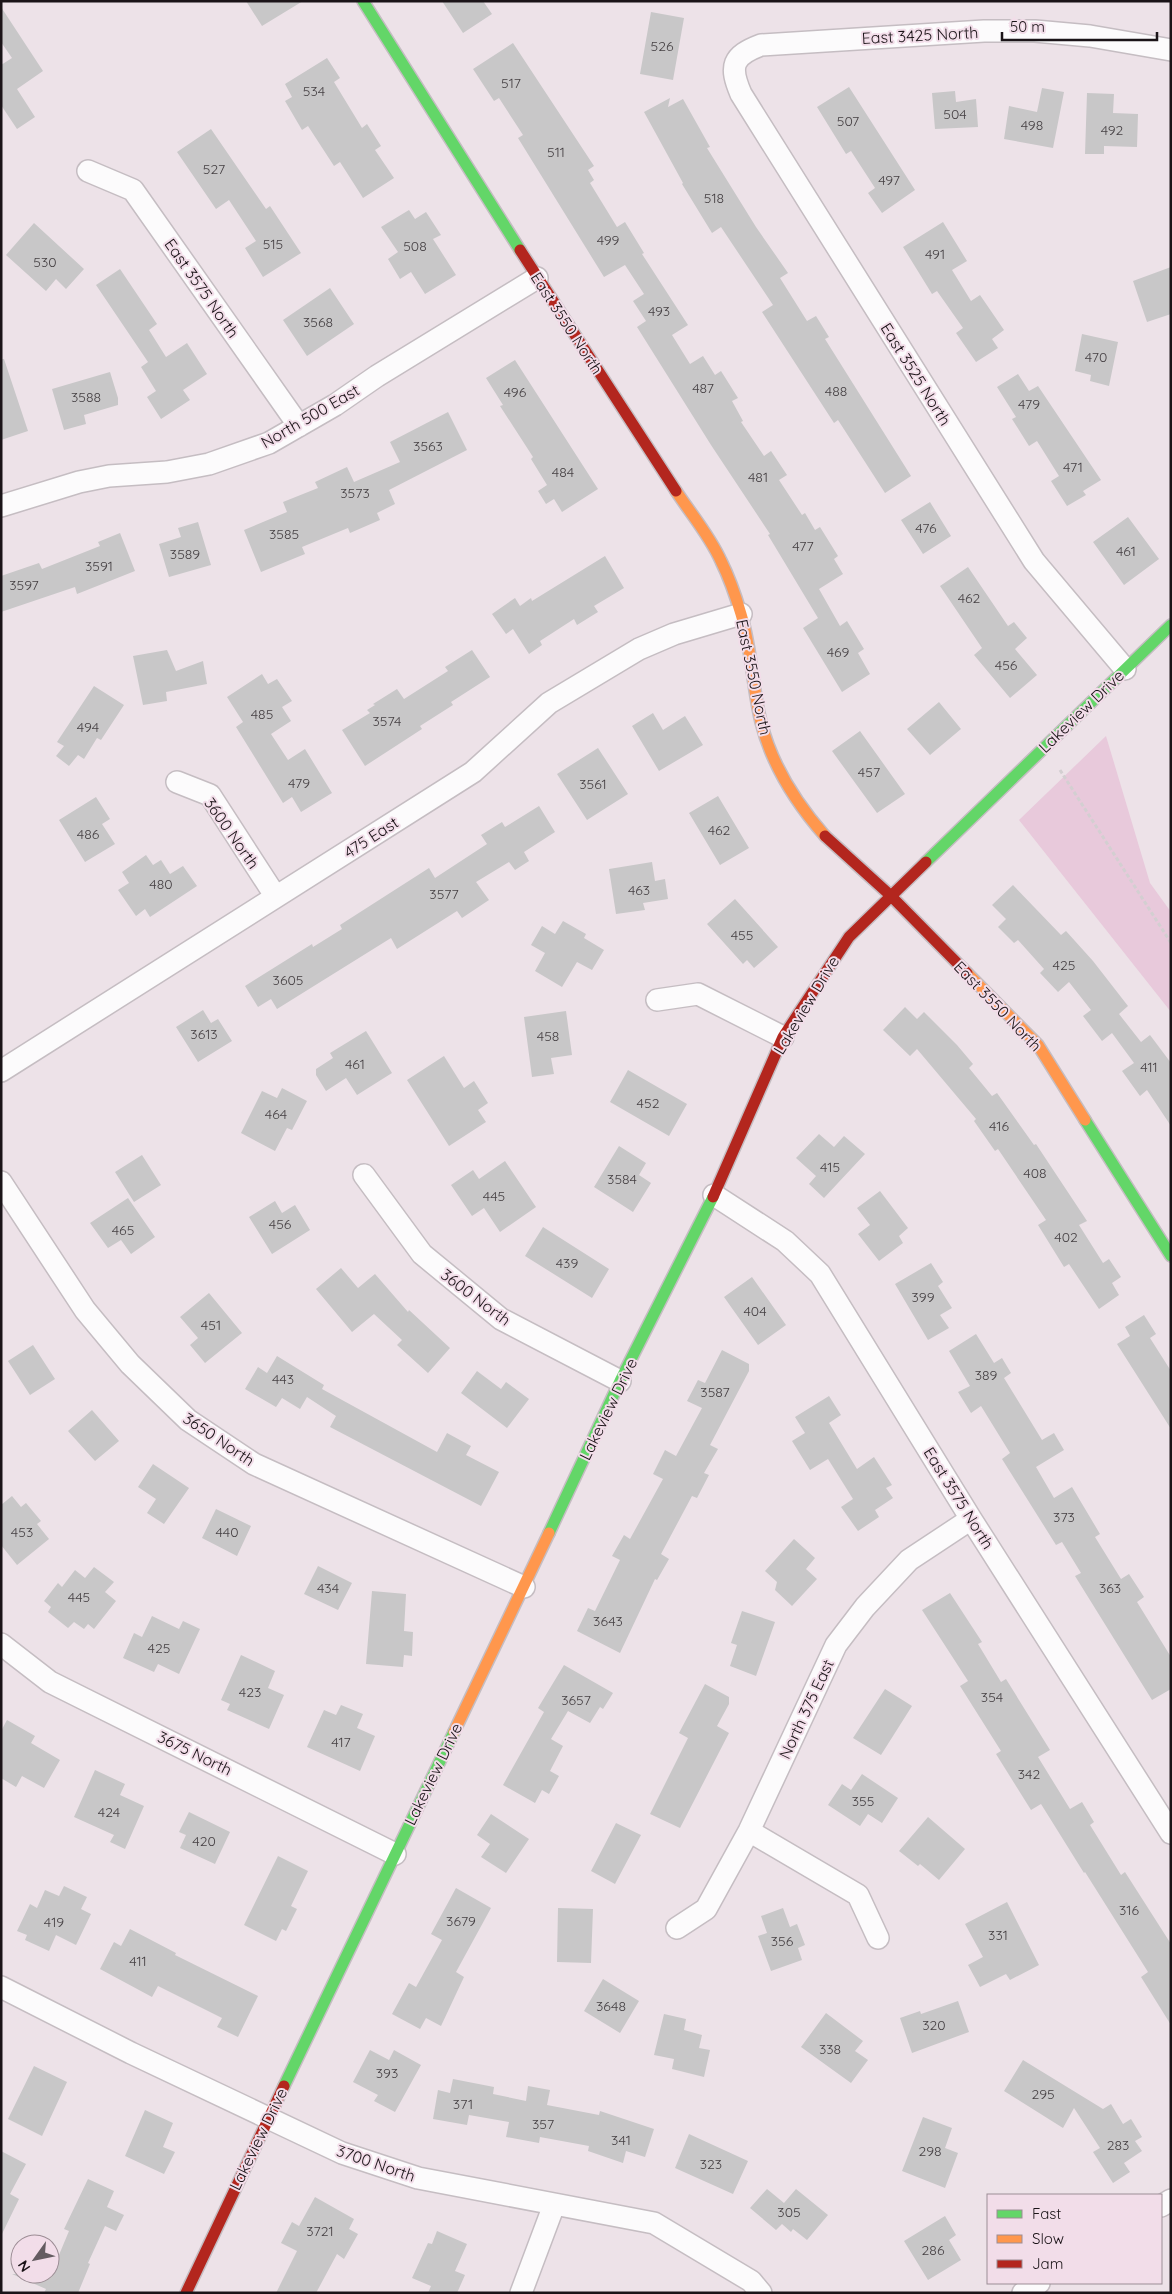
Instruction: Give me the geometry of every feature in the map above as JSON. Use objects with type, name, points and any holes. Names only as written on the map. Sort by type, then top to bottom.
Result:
[{"type":"street","name":"East 3550 North","points":[[363,1],[537,278],[721,560],[742,614],[752,660],[755,693],[761,723],[772,753],[788,786],[806,814],[829,840],[890,895],[1038,1045],[1171,1256]]},
{"type":"street","name":"East 3425 North","points":[[735,63],[744,52],[761,45],[984,31],[1090,36],[1171,50]]},
{"type":"street","name":"East 3525 North","points":[[735,63],[734,77],[741,94],[1034,560],[1125,669]]},
{"type":"street","name":"East 3575 North","points":[[88,171],[133,190],[299,426]]},
{"type":"street","name":"North 500 East","points":[[1,506],[79,482],[109,476],[168,472],[209,464],[269,443],[537,278]]},
{"type":"street","name":"475 East","points":[[1,1071],[473,772],[549,703],[603,670],[674,634],[742,614]]},
{"type":"street","name":"Lakeview Drive","points":[[186,2293],[268,2118],[524,1587],[620,1381],[714,1195],[783,1037],[849,937],[890,895],[1171,625]]},
{"type":"street","name":"3600 North","points":[[177,782],[210,795],[276,898]]},
{"type":"street","points":[[657,1000],[698,994],[783,1037]]},
{"type":"street","name":"3600 North","points":[[364,1175],[422,1254],[501,1319],[620,1381]]},
{"type":"street","name":"3650 North","points":[[1,1182],[85,1310],[130,1364],[188,1420],[254,1464],[524,1587]]},
{"type":"street","name":"East 3575 North","points":[[714,1195],[784,1241],[820,1274],[971,1518],[1171,1833]]},
{"type":"street","name":"North 375 East","points":[[677,1928],[706,1909],[749,1831],[836,1645],[865,1607],[909,1560],[971,1518]]},
{"type":"street","name":"3675 North","points":[[1,1644],[50,1682],[395,1854]]},
{"type":"street","points":[[749,1831],[858,1895],[878,1938]]},
{"type":"street","name":"3700 North","points":[[2,1990],[342,2153],[418,2178],[654,2223],[751,2281],[761,2293]]},
{"type":"street","points":[[521,2293],[554,2204]]},
{"type":"street","points":[[1023,2293],[1037,2284]]},
{"type":"path","points":[[1060,770],[1171,943]]},
{"type":"shaded area","points":[[1106,736],[1150,883],[1171,912],[1171,1012],[1019,820]]},
{"type":"building","points":[[246,1],[303,1],[262,26]]},
{"type":"building","points":[[442,1],[483,1],[492,14],[463,33]]},
{"type":"building","points":[[1,7],[43,71],[17,89],[35,117],[17,129],[1,105],[1,65],[12,58],[1,42]]},
{"type":"building","points":[[651,12],[684,18],[673,80],[640,74]]},
{"type":"building","points":[[513,43],[594,166],[588,170],[594,180],[590,183],[617,227],[625,222],[644,253],[642,254],[688,325],[672,335],[690,364],[703,356],[715,375],[721,371],[738,398],[732,401],[743,421],[741,422],[764,456],[771,451],[787,475],[779,480],[802,515],[805,513],[815,530],[820,527],[838,556],[834,559],[843,574],[819,589],[840,626],[847,621],[864,649],[858,653],[870,674],[842,692],[803,628],[818,618],[768,535],[770,534],[711,445],[637,327],[646,321],[633,301],[644,294],[625,265],[604,277],[518,138],[523,135],[499,98],[494,101],[473,69]]},
{"type":"building","points":[[327,58],[340,78],[334,82],[362,128],[367,124],[381,146],[375,150],[394,178],[363,198],[340,162],[334,166],[308,126],[302,130],[285,101],[292,97],[285,84]]},
{"type":"building","points":[[849,87],[915,190],[882,213],[868,193],[875,188],[851,151],[846,154],[817,107]]},
{"type":"building","points":[[1042,88],[1064,92],[1053,148],[1004,139],[1009,106],[1037,112]]},
{"type":"building","points":[[955,91],[956,102],[976,99],[978,127],[935,129],[932,93]]},
{"type":"building","points":[[1087,93],[1114,94],[1113,113],[1138,114],[1137,147],[1104,146],[1104,154],[1085,154]]},
{"type":"building","points":[[670,98],[668,107],[683,99],[710,147],[707,148],[756,227],[788,273],[780,278],[807,321],[816,316],[829,337],[825,339],[911,476],[885,493],[838,420],[834,423],[762,312],[773,305],[721,227],[712,233],[682,184],[644,112]]},
{"type":"building","points":[[211,129],[266,209],[270,206],[301,253],[263,277],[245,248],[256,241],[229,200],[216,209],[177,152]]},
{"type":"building","points":[[409,210],[415,219],[426,212],[441,235],[433,239],[456,275],[425,294],[411,272],[400,279],[388,259],[398,252],[381,227]]},
{"type":"building","points":[[943,222],[967,261],[952,270],[971,301],[980,295],[1004,330],[992,339],[998,348],[976,362],[956,333],[963,328],[937,291],[932,294],[903,247]]},
{"type":"building","points":[[34,223],[84,269],[66,289],[56,279],[46,291],[6,255]]},
{"type":"building","points":[[1171,267],[1171,314],[1147,322],[1133,281]]},
{"type":"building","points":[[120,269],[157,324],[149,330],[166,357],[187,343],[207,374],[183,390],[190,400],[161,419],[147,397],[156,391],[141,367],[148,362],[96,285]]},
{"type":"building","points":[[330,288],[354,324],[307,356],[283,320]]},
{"type":"building","points":[[1082,334],[1118,342],[1109,386],[1090,381],[1091,375],[1075,371]]},
{"type":"building","points":[[1,359],[4,359],[28,431],[1,440]]},
{"type":"building","points":[[515,360],[598,489],[562,512],[554,499],[546,504],[538,491],[547,485],[531,459],[533,457],[500,406],[503,405],[486,378]]},
{"type":"building","points":[[110,372],[118,398],[118,405],[84,415],[86,424],[64,430],[52,389]]},
{"type":"building","points":[[1018,374],[1029,391],[1038,386],[1101,480],[1083,491],[1086,495],[1067,506],[1051,481],[1059,476],[1037,441],[1029,446],[1012,419],[1016,417],[997,387]]},
{"type":"building","points":[[448,412],[467,450],[389,490],[395,504],[377,513],[380,520],[350,533],[348,528],[302,547],[305,554],[261,572],[244,530],[287,512],[283,502],[318,488],[315,482],[347,467],[354,482],[400,462],[390,442]]},
{"type":"building","points":[[930,502],[951,536],[923,554],[901,520]]},
{"type":"building","points":[[1128,517],[1159,559],[1124,585],[1093,542]]},
{"type":"building","points":[[198,522],[211,565],[169,577],[159,544],[181,537],[178,528]]},
{"type":"building","points":[[120,533],[135,571],[77,594],[75,587],[1,612],[1,576],[39,563],[42,569],[100,546],[98,542]]},
{"type":"building","points":[[605,556],[624,588],[594,606],[598,612],[577,625],[574,619],[540,641],[542,645],[529,654],[513,629],[506,634],[492,614],[515,598],[520,606],[531,598],[532,601]]},
{"type":"building","points":[[968,567],[1008,626],[1014,622],[1027,638],[1015,649],[1037,675],[1010,698],[974,655],[982,648],[940,586]]},
{"type":"building","points":[[167,650],[176,671],[203,661],[207,684],[166,692],[167,701],[143,705],[133,656]]},
{"type":"building","points":[[472,650],[490,677],[451,702],[453,705],[420,726],[422,729],[365,766],[342,730],[370,713],[367,710],[375,705],[373,704],[397,689],[404,699],[448,671],[445,667]]},
{"type":"building","points":[[262,674],[268,684],[277,679],[292,701],[282,707],[291,721],[271,734],[288,760],[305,749],[332,793],[301,812],[292,797],[283,803],[236,727],[243,722],[227,697]]},
{"type":"building","points":[[94,686],[124,705],[101,740],[97,738],[84,759],[78,755],[69,766],[56,756],[64,746],[57,742]]},
{"type":"building","points":[[939,702],[961,729],[930,755],[907,729]]},
{"type":"building","points":[[653,713],[663,730],[685,716],[703,745],[659,771],[632,726]]},
{"type":"building","points":[[860,731],[905,794],[877,813],[832,751]]},
{"type":"building","points":[[598,748],[628,794],[587,820],[557,774]]},
{"type":"building","points":[[718,796],[749,848],[720,865],[689,813]]},
{"type":"building","points":[[96,797],[110,819],[102,824],[115,844],[85,862],[59,820]]},
{"type":"building","points":[[539,806],[555,832],[524,852],[529,861],[515,870],[509,862],[476,882],[489,900],[462,918],[457,911],[397,949],[391,938],[277,1009],[271,999],[258,1007],[245,986],[312,944],[313,947],[342,929],[340,925],[429,868],[435,878],[487,844],[481,835],[502,822],[505,827]]},
{"type":"building","points":[[146,855],[153,865],[161,860],[170,874],[183,866],[197,886],[150,917],[145,909],[136,916],[118,890],[129,883],[122,872]]},
{"type":"building","points":[[652,862],[655,881],[665,879],[668,899],[643,903],[645,910],[616,914],[609,869]]},
{"type":"building","points":[[1013,885],[1061,935],[1066,931],[1093,961],[1128,1006],[1119,1014],[1141,1042],[1150,1035],[1171,1063],[1171,1126],[1147,1090],[1140,1096],[1122,1071],[1134,1063],[1112,1033],[1102,1041],[1083,1016],[1091,1010],[1069,982],[1058,992],[1040,973],[1044,969],[1018,940],[1014,943],[998,927],[1006,919],[992,905]]},
{"type":"building","points":[[735,899],[778,947],[754,968],[747,960],[743,964],[707,924]]},
{"type":"building","points":[[563,921],[586,934],[584,938],[604,950],[592,970],[577,962],[562,987],[535,971],[545,953],[531,945],[542,926],[555,934]]},
{"type":"building","points":[[905,1007],[917,1019],[924,1012],[957,1045],[973,1064],[969,1068],[992,1096],[997,1093],[1034,1145],[1036,1144],[1087,1221],[1079,1225],[1103,1263],[1109,1259],[1121,1277],[1112,1283],[1119,1295],[1099,1309],[1069,1264],[1064,1267],[1038,1225],[1046,1220],[998,1149],[995,1151],[974,1121],[976,1119],[917,1049],[910,1056],[883,1030]]},
{"type":"building","points":[[203,1010],[211,1023],[218,1019],[232,1041],[198,1062],[176,1027]]},
{"type":"building","points":[[566,1011],[572,1055],[551,1058],[554,1074],[532,1077],[524,1017]]},
{"type":"building","points":[[366,1031],[392,1073],[357,1095],[346,1078],[326,1091],[316,1075],[316,1069],[333,1058],[330,1053]]},
{"type":"building","points":[[444,1056],[464,1088],[474,1081],[488,1103],[478,1110],[486,1122],[449,1146],[407,1080]]},
{"type":"building","points":[[628,1070],[687,1104],[669,1136],[610,1102]]},
{"type":"building","points":[[282,1088],[307,1101],[292,1130],[287,1128],[275,1151],[241,1133],[262,1091],[277,1098]]},
{"type":"building","points":[[819,1134],[834,1147],[844,1136],[865,1154],[824,1198],[809,1184],[816,1176],[796,1158]]},
{"type":"building","points":[[619,1146],[646,1163],[639,1175],[651,1183],[633,1212],[594,1187]]},
{"type":"building","points":[[142,1155],[161,1185],[134,1202],[115,1172]]},
{"type":"building","points":[[505,1161],[536,1207],[500,1232],[484,1208],[472,1216],[451,1185],[473,1170],[479,1179]]},
{"type":"building","points":[[880,1191],[908,1228],[899,1236],[903,1243],[879,1261],[858,1234],[870,1225],[857,1208]]},
{"type":"building","points":[[128,1198],[155,1237],[131,1254],[121,1240],[108,1248],[90,1223]]},
{"type":"building","points":[[275,1201],[282,1213],[295,1205],[310,1230],[272,1254],[249,1217]]},
{"type":"building","points":[[543,1227],[609,1269],[592,1298],[525,1256]]},
{"type":"building","points":[[931,1263],[943,1282],[938,1286],[952,1308],[940,1315],[949,1328],[928,1340],[895,1284]]},
{"type":"building","points":[[341,1268],[358,1288],[375,1274],[408,1312],[409,1310],[450,1348],[428,1373],[397,1345],[402,1340],[374,1314],[352,1332],[316,1289]]},
{"type":"building","points":[[752,1277],[786,1325],[758,1345],[724,1297]]},
{"type":"building","points":[[209,1293],[242,1333],[205,1363],[190,1345],[198,1338],[180,1317]]},
{"type":"building","points":[[1144,1315],[1156,1334],[1150,1338],[1171,1371],[1171,1429],[1117,1344],[1130,1336],[1125,1327]]},
{"type":"building","points":[[976,1334],[994,1363],[1002,1358],[1011,1373],[1004,1378],[1042,1440],[1054,1433],[1064,1450],[1036,1467],[1054,1498],[1072,1487],[1100,1534],[1095,1537],[1121,1579],[1129,1574],[1144,1597],[1137,1602],[1171,1657],[1171,1689],[1152,1700],[1075,1576],[1081,1573],[1062,1542],[1056,1545],[1002,1459],[1010,1453],[981,1406],[971,1413],[958,1392],[970,1386],[949,1351]]},
{"type":"building","points":[[33,1345],[55,1379],[30,1395],[8,1361]]},
{"type":"building","points":[[722,1350],[749,1364],[749,1371],[710,1445],[718,1449],[704,1473],[709,1475],[697,1498],[692,1496],[661,1554],[669,1559],[657,1580],[655,1579],[620,1653],[577,1631],[588,1608],[595,1611],[620,1560],[612,1556],[624,1535],[630,1539],[663,1479],[653,1474],[665,1450],[676,1456],[702,1408],[687,1401],[698,1380],[705,1383]]},
{"type":"building","points":[[277,1356],[324,1385],[322,1389],[437,1452],[447,1433],[471,1446],[466,1455],[499,1472],[481,1506],[330,1427],[336,1416],[307,1397],[300,1409],[282,1398],[276,1407],[245,1389],[258,1367],[267,1373]]},
{"type":"building","points":[[477,1371],[501,1389],[506,1382],[529,1399],[507,1428],[461,1393]]},
{"type":"building","points":[[829,1396],[841,1415],[829,1423],[857,1469],[874,1457],[892,1485],[886,1488],[893,1498],[875,1510],[879,1517],[858,1531],[841,1507],[853,1499],[828,1459],[810,1470],[792,1441],[805,1433],[795,1417]]},
{"type":"building","points":[[92,1410],[119,1441],[95,1461],[68,1431]]},
{"type":"building","points":[[153,1464],[189,1488],[164,1524],[147,1513],[156,1499],[138,1487]]},
{"type":"building","points":[[12,1496],[21,1507],[26,1503],[41,1521],[37,1524],[49,1539],[17,1565],[1,1545],[1,1505]]},
{"type":"building","points":[[216,1509],[251,1526],[237,1556],[202,1538]]},
{"type":"building","points":[[794,1539],[815,1558],[806,1569],[817,1579],[792,1606],[775,1590],[777,1582],[765,1571]]},
{"type":"building","points":[[318,1566],[352,1583],[338,1610],[304,1594]]},
{"type":"building","points":[[94,1567],[114,1582],[105,1592],[116,1601],[94,1629],[88,1624],[84,1629],[74,1622],[68,1628],[48,1612],[51,1607],[44,1601],[58,1583],[62,1587],[75,1570],[85,1578]]},
{"type":"building","points":[[372,1591],[406,1594],[404,1631],[413,1632],[412,1656],[404,1655],[403,1667],[366,1664]]},
{"type":"building","points":[[950,1593],[982,1642],[978,1644],[1001,1682],[1006,1679],[1050,1750],[1038,1757],[1070,1809],[1082,1802],[1094,1822],[1090,1825],[1121,1875],[1125,1872],[1171,1944],[1171,2025],[1141,1977],[1148,1972],[1041,1804],[1031,1810],[996,1754],[1001,1751],[960,1686],[968,1681],[922,1610]]},
{"type":"building","points":[[742,1611],[775,1622],[756,1676],[730,1666],[737,1645],[731,1643]]},
{"type":"building","points":[[152,1616],[179,1629],[183,1621],[200,1629],[179,1674],[158,1664],[154,1672],[123,1658],[134,1633],[142,1637]]},
{"type":"building","points":[[241,1655],[275,1671],[268,1688],[284,1695],[269,1729],[227,1710],[230,1704],[221,1700]]},
{"type":"building","points":[[564,1665],[613,1693],[603,1709],[600,1707],[590,1723],[568,1711],[551,1739],[563,1746],[550,1771],[559,1776],[549,1794],[542,1790],[535,1803],[503,1785],[544,1712],[538,1708]]},
{"type":"building","points":[[705,1684],[729,1697],[729,1704],[717,1726],[729,1733],[680,1828],[650,1814],[688,1738],[679,1733]]},
{"type":"building","points":[[885,1689],[912,1706],[881,1755],[853,1738]]},
{"type":"building","points":[[341,1705],[363,1714],[357,1728],[375,1736],[360,1771],[307,1747],[324,1710],[336,1715]]},
{"type":"building","points":[[7,1720],[35,1736],[31,1743],[60,1760],[44,1788],[22,1776],[16,1787],[1,1778],[1,1731]]},
{"type":"building","points":[[95,1770],[125,1784],[120,1795],[144,1806],[125,1849],[110,1842],[114,1835],[74,1817]]},
{"type":"building","points":[[862,1774],[898,1798],[882,1823],[868,1814],[860,1826],[828,1805],[842,1784],[851,1790]]},
{"type":"building","points":[[189,1812],[230,1832],[215,1864],[180,1848],[186,1835],[179,1832]]},
{"type":"building","points":[[491,1814],[529,1839],[506,1873],[481,1857],[490,1844],[477,1835]]},
{"type":"building","points":[[928,1817],[965,1849],[939,1880],[920,1864],[918,1866],[899,1851]]},
{"type":"building","points":[[616,1823],[641,1835],[615,1884],[591,1871]]},
{"type":"building","points":[[278,1856],[308,1871],[291,1906],[297,1909],[286,1931],[282,1929],[276,1941],[244,1925]]},
{"type":"building","points":[[64,1886],[87,1897],[81,1909],[91,1914],[76,1945],[56,1935],[49,1951],[25,1940],[27,1935],[17,1931],[30,1904],[37,1908],[45,1890],[59,1896]]},
{"type":"building","points":[[456,1888],[491,1908],[456,1972],[464,1977],[441,2026],[426,2018],[420,2029],[392,2014],[409,1983],[416,1987],[442,1940],[431,1934]]},
{"type":"building","points":[[1007,1902],[1039,1965],[1010,1980],[1006,1974],[980,1987],[968,1965],[983,1957],[965,1924]]},
{"type":"building","points":[[558,1908],[593,1909],[591,1963],[557,1962]]},
{"type":"building","points":[[783,1908],[790,1927],[797,1924],[805,1945],[798,1948],[802,1960],[771,1971],[758,1936],[767,1933],[761,1916]]},
{"type":"building","points":[[130,1929],[176,1953],[175,1955],[258,1996],[238,2037],[217,2027],[222,2018],[158,1986],[152,1997],[100,1969],[114,1942],[121,1946]]},
{"type":"building","points":[[603,1979],[639,2001],[620,2033],[584,2011]]},
{"type":"building","points":[[958,2001],[969,2032],[912,2053],[900,2018],[920,2011],[921,2014]]},
{"type":"building","points":[[826,2013],[863,2041],[855,2051],[868,2060],[851,2083],[801,2047]]},
{"type":"building","points":[[664,2014],[686,2019],[684,2030],[702,2035],[699,2048],[710,2050],[704,2077],[672,2069],[674,2059],[654,2055]]},
{"type":"building","points":[[370,2050],[389,2060],[394,2050],[421,2065],[395,2112],[374,2101],[378,2095],[353,2082]]},
{"type":"building","points":[[1023,2060],[1103,2109],[1111,2104],[1123,2124],[1131,2119],[1142,2137],[1135,2141],[1142,2151],[1124,2163],[1130,2172],[1113,2183],[1093,2152],[1100,2148],[1074,2108],[1063,2128],[1004,2091]]},
{"type":"building","points":[[34,2066],[67,2082],[42,2136],[8,2119]]},
{"type":"building","points":[[453,2079],[494,2087],[493,2094],[526,2101],[528,2086],[550,2090],[547,2105],[599,2115],[600,2111],[654,2129],[645,2157],[626,2151],[623,2163],[588,2151],[589,2146],[540,2137],[539,2143],[506,2137],[509,2122],[469,2115],[467,2125],[433,2119],[438,2090],[450,2093]]},
{"type":"building","points":[[145,2110],[173,2123],[163,2147],[175,2152],[164,2174],[125,2156]]},
{"type":"building","points":[[923,2117],[952,2128],[945,2148],[958,2153],[945,2188],[902,2171]]},
{"type":"building","points":[[689,2134],[748,2161],[733,2194],[675,2168]]},
{"type":"building","points":[[1,2151],[26,2164],[10,2194],[19,2199],[1,2236]]},
{"type":"building","points":[[88,2179],[114,2191],[107,2207],[124,2215],[116,2231],[105,2226],[88,2263],[90,2264],[78,2293],[44,2293],[46,2289],[35,2284],[60,2284],[60,2252],[69,2231],[64,2229]]},
{"type":"building","points":[[767,2189],[784,2203],[796,2189],[828,2215],[807,2240],[793,2229],[791,2232],[782,2224],[776,2230],[750,2208]]},
{"type":"building","points":[[315,2197],[354,2219],[349,2229],[358,2234],[344,2259],[337,2254],[316,2293],[276,2293],[297,2251],[281,2243],[292,2222],[299,2226]]},
{"type":"building","points":[[945,2216],[956,2235],[949,2240],[961,2260],[928,2280],[904,2241]]},
{"type":"building","points":[[437,2231],[467,2244],[455,2271],[465,2275],[457,2293],[428,2293],[431,2286],[412,2278],[428,2243],[432,2244]]},
{"type":"traffic: fast","points":[[363,1],[520,250]]},
{"type":"traffic: fast","points":[[926,862],[1171,625]]},
{"type":"traffic: fast","points":[[1085,1120],[1171,1256]]},
{"type":"traffic: fast","points":[[549,1533],[620,1381],[713,1197]]},
{"type":"traffic: fast","points":[[284,2086],[454,1732]]},
{"type":"traffic: slow","points":[[676,491],[717,552],[732,587],[745,628],[761,722],[778,769],[804,810],[825,836]]},
{"type":"traffic: slow","points":[[967,973],[1038,1045],[1085,1120]]},
{"type":"traffic: slow","points":[[454,1732],[549,1533]]},
{"type":"traffic: jam","points":[[520,250],[676,491]]},
{"type":"traffic: jam","points":[[825,836],[890,895],[967,973]]},
{"type":"traffic: jam","points":[[713,1197],[783,1037],[849,937],[926,862]]},
{"type":"traffic: jam","points":[[186,2293],[284,2086]]}]
